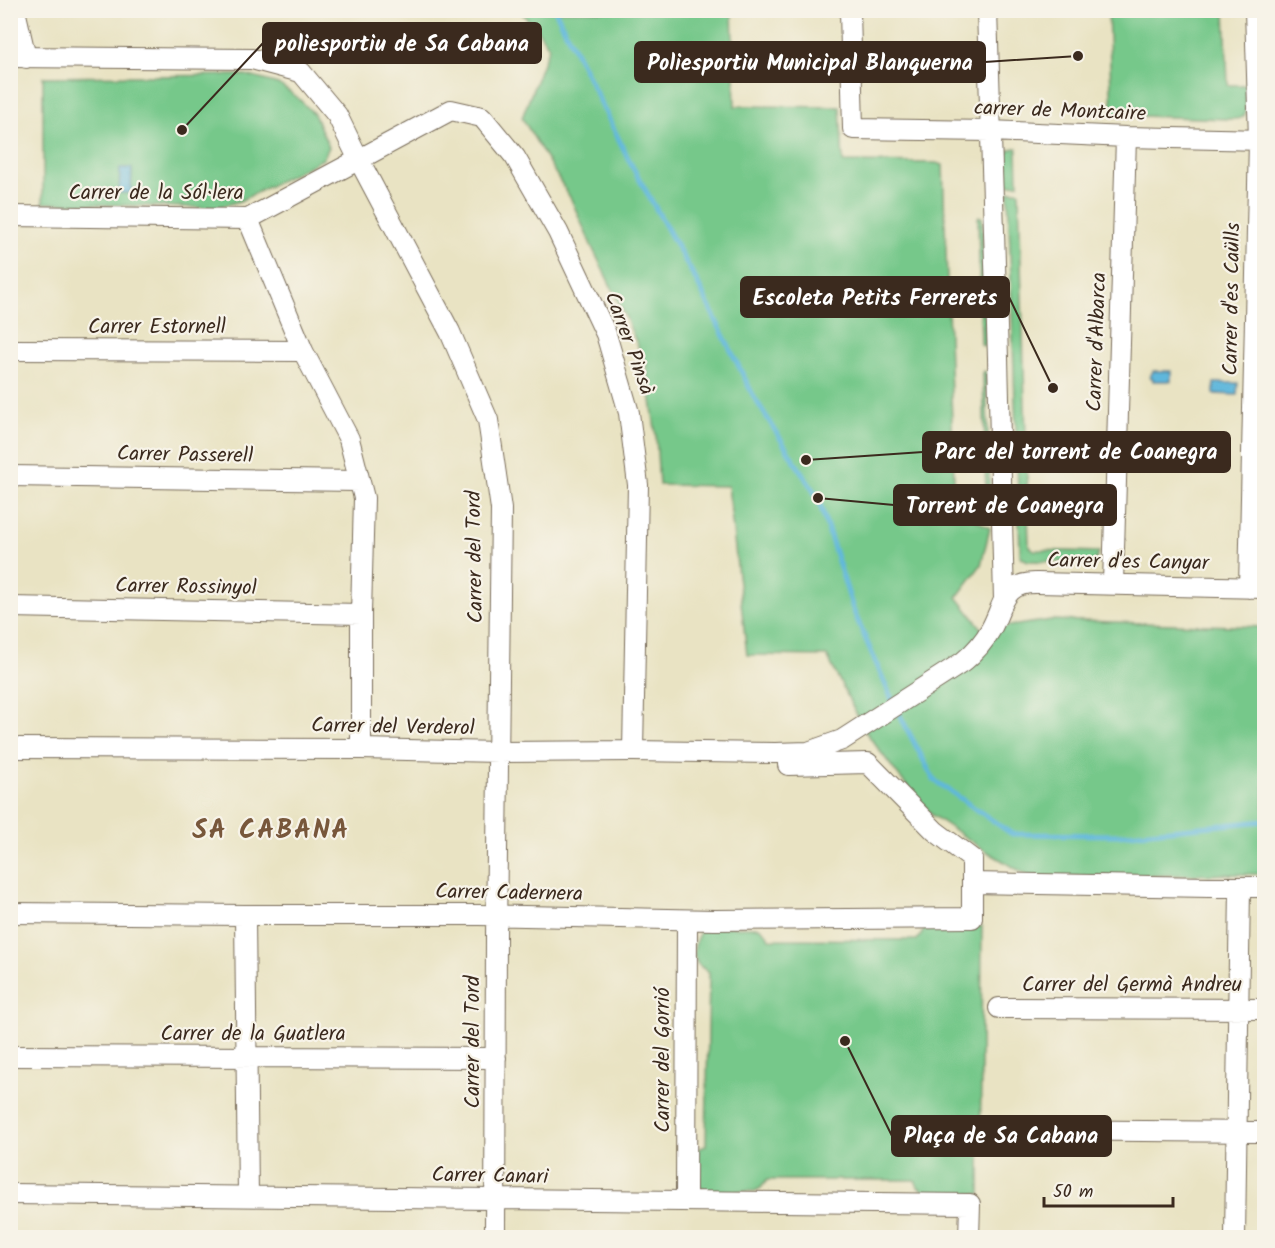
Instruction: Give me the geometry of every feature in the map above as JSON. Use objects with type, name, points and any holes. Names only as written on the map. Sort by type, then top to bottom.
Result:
[{"type":"street","points":[[15,10],[18,58]]},
{"type":"street","name":"carrer de Montcaire","points":[[850,10],[853,129],[1262,140]]},
{"type":"street","points":[[987,10],[997,324],[1002,603]]},
{"type":"street","name":"Carrer d'es Caülls","points":[[1255,10],[1262,140],[1257,588]]},
{"type":"street","name":"Carrer del Tord","points":[[18,58],[252,59],[301,72],[337,114],[450,332],[488,420],[501,509],[495,1238]]},
{"type":"street","name":"Carrer Pinsà","points":[[359,160],[451,111],[482,117],[515,157],[558,232],[602,324],[629,413],[638,485],[633,751]]},
{"type":"street","name":"Carrer d'Albarca","points":[[1113,584],[1126,137]]},
{"type":"street","name":"Carrer de la Sól·lera","points":[[10,216],[248,219],[359,160]]},
{"type":"street","points":[[248,219],[303,351],[349,439],[364,498],[361,749]]},
{"type":"street","name":"Carrer Estornell","points":[[10,350],[303,351]]},
{"type":"street","name":"Carrer Passerell","points":[[10,476],[359,481]]},
{"type":"street","name":"Carrer d'es Canyar","points":[[1002,603],[1012,589],[1028,583],[1257,588]]},
{"type":"street","name":"Carrer del Verderol","points":[[10,748],[808,752],[842,740],[957,667],[971,655],[989,633],[1002,603]]},
{"type":"street","name":"Carrer Rossinyol","points":[[10,607],[361,614]]},
{"type":"street","points":[[775,753],[788,765],[868,763],[935,831],[972,859],[973,883],[1264,887]]},
{"type":"street","name":"Carrer Cadernera","points":[[10,913],[496,915],[687,920],[972,918],[973,883]]},
{"type":"street","points":[[1235,1238],[1240,887]]},
{"type":"street","points":[[245,915],[248,1196]]},
{"type":"street","name":"Carrer del Gorrió","points":[[686,1200],[687,920]]},
{"type":"street","name":"Carrer del Germà Andreu","points":[[999,1008],[1264,1009]]},
{"type":"street","name":"Carrer de la Guatlera","points":[[10,1056],[496,1058]]},
{"type":"street","points":[[1024,1130],[1264,1132]]},
{"type":"street","name":"Carrer Canari","points":[[10,1194],[969,1204],[969,1238]]},
{"type":"green space","points":[[520,11],[732,11],[735,106],[840,107],[843,162],[943,165],[955,508],[990,528],[981,565],[957,597],[983,630],[1051,620],[1264,627],[1264,874],[1030,877],[932,815],[865,731],[827,656],[747,655],[728,486],[659,485],[656,436],[646,365],[571,199],[522,118],[549,47]]},
{"type":"green space","points":[[1108,11],[1225,11],[1228,85],[1245,85],[1244,116],[1232,119],[1112,115]]},
{"type":"green space","points":[[246,75],[278,84],[297,97],[314,114],[329,147],[323,159],[240,201],[216,208],[43,203],[43,77]]},
{"type":"green space","points":[[1017,148],[1018,184],[1004,185],[1004,156],[1009,150]]},
{"type":"green space","points":[[1008,191],[1019,191],[1029,546],[1034,550],[1099,552],[1097,558],[1091,563],[1028,561],[1022,558],[1020,553]]},
{"type":"green space","points":[[979,216],[982,218],[986,344],[983,346],[981,344]]},
{"type":"green space","points":[[985,371],[990,495],[988,498],[986,496],[983,374]]},
{"type":"green space","points":[[982,926],[980,1194],[926,1192],[918,1187],[915,1180],[767,1180],[761,1188],[755,1191],[711,1192],[700,1187],[696,1179],[695,1155],[706,1145],[709,972],[695,959],[695,944],[705,927],[759,927],[769,939],[917,940],[925,929],[931,927]]},
{"type":"water","points":[[120,168],[132,168],[131,193],[119,193]]},
{"type":"water","points":[[1153,371],[1171,371],[1171,381],[1153,381],[1150,377]]},
{"type":"water","points":[[1214,383],[1238,383],[1237,395],[1214,394]]},
{"type":"waterway","points":[[555,10],[632,166],[696,280],[754,397],[818,498],[854,612],[893,702]]},
{"type":"waterway","points":[[897,710],[934,780],[1012,834],[1118,835],[1264,821]]},
{"type":"place","name":"Poliesportiu Municipal Blanquerna","points":[[1078,56]]},
{"type":"place","name":"poliesportiu de Sa Cabana","points":[[182,130]]},
{"type":"place","name":"Escoleta Petits Ferrerets","points":[[1053,388]]},
{"type":"place","name":"Parc del torrent de Coanegra","points":[[806,460]]},
{"type":"place","name":"Torrent de Coanegra","points":[[818,498]]},
{"type":"place","name":"Plaça de Sa Cabana","points":[[845,1041]]},
{"type":"district","name":"SA CABANA","points":[[271,829]]}]
